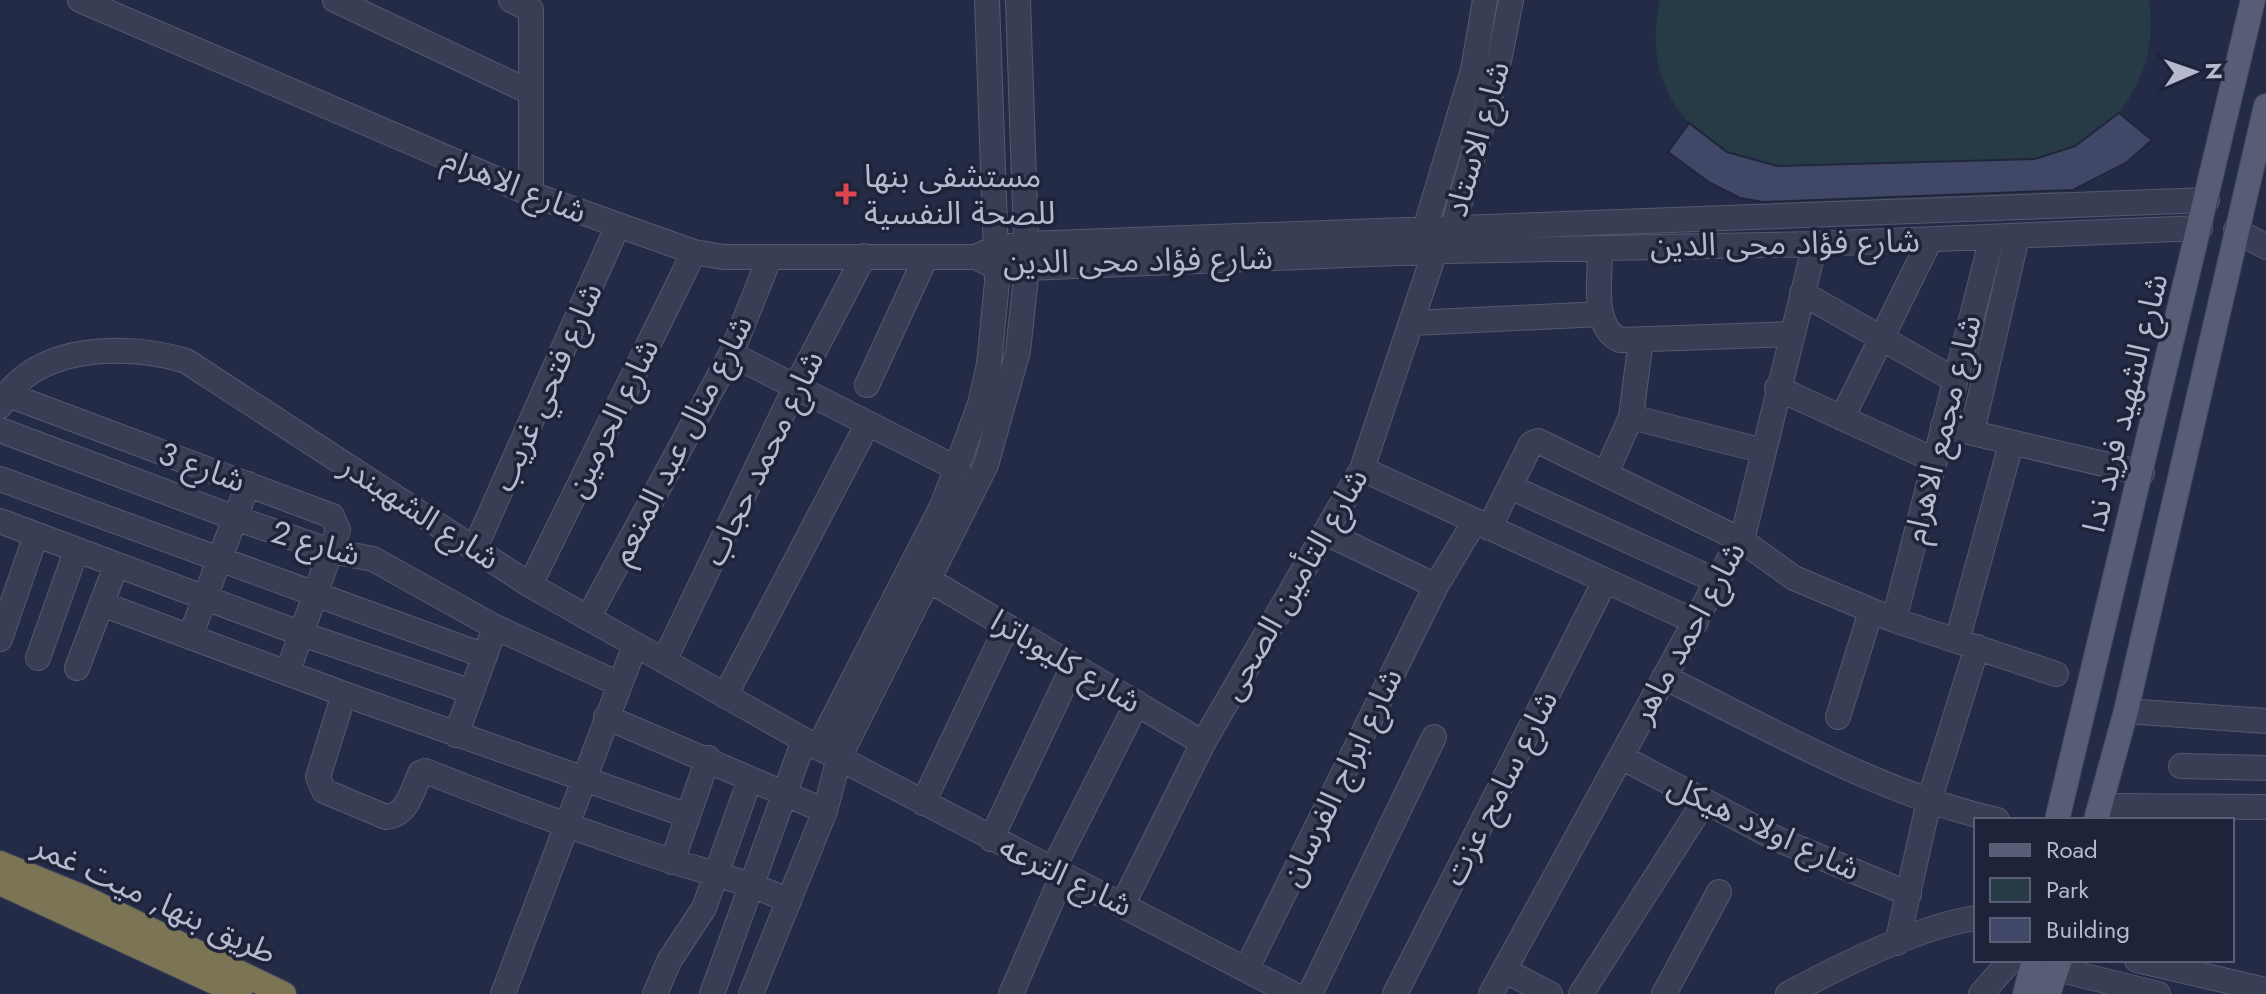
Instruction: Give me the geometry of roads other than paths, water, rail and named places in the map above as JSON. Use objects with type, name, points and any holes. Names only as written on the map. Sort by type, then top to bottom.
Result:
[{"type":"highway","name":"طريق بنها, ميت غمر","points":[[0,863],[83,897],[284,994]]},
{"type":"highway","name":"طريق بنها, ميت غمر","points":[[0,883],[240,994]]},
{"type":"main road","name":"شارع الشهيد فريد ندا","points":[[2058,818],[2253,0]]},
{"type":"main road","name":"شارع الشهيد فريد ندا","points":[[2095,815],[2126,711],[2266,106]]},
{"type":"main road","points":[[2067,773],[2074,781],[2093,785],[2108,773]]},
{"type":"main road","points":[[2061,818],[2078,813],[2095,815]]},
{"type":"main road","points":[[2025,994],[2033,962]]},
{"type":"street","name":"شارع الاهرام","points":[[80,0],[531,194],[694,252],[769,259],[990,257]]},
{"type":"street","points":[[335,0],[530,92]]},
{"type":"street","points":[[751,994],[825,811],[821,749],[958,469],[980,404],[989,364],[987,0]]},
{"type":"street","points":[[712,994],[755,884],[784,793],[821,749],[929,580],[971,501],[999,428],[1018,351],[1027,256],[1018,0]]},
{"type":"street","name":"شارع الاستاد","points":[[1430,240],[1456,216],[1484,73],[1485,0]]},
{"type":"street","name":"شارع الاستاد","points":[[1430,240],[1433,200],[1511,0]]},
{"type":"street","points":[[524,3],[530,92],[531,194]]},
{"type":"street","points":[[989,47],[1020,47]]},
{"type":"street","name":"شارع فؤاد محى الدين","points":[[1433,200],[1456,216],[2207,200]]},
{"type":"street","points":[[2154,231],[2161,202]]},
{"type":"street","name":"شارع فتحي غريب","points":[[475,548],[618,225]]},
{"type":"street","name":"شارع فؤاد محى الدين","points":[[990,257],[1430,240],[1600,248],[1815,244],[2200,228]]},
{"type":"street","points":[[2236,230],[2265,243]]},
{"type":"street","points":[[1972,432],[2017,237]]},
{"type":"street","name":"شارع مجمع الاهرام","points":[[1894,620],[1992,238]]},
{"type":"street","name":"شارع التأمين الصحى","points":[[1123,904],[1203,743],[1362,469],[1412,323],[1430,240]]},
{"type":"street","points":[[1842,418],[1930,240]]},
{"type":"street","name":"شارع احمد ماهر","points":[[1491,994],[1741,540],[1815,244]]},
{"type":"street","points":[[1600,248],[1601,314],[1612,337],[1620,340],[1791,334]]},
{"type":"street","name":"شارع الحرمين","points":[[530,585],[694,252]]},
{"type":"street","name":"شارع محمد حجاب","points":[[664,661],[795,388],[864,256]]},
{"type":"street","points":[[867,385],[926,257]]},
{"type":"street","name":"شارع منال عبد المنعم","points":[[588,618],[731,354],[769,259]]},
{"type":"street","points":[[1802,293],[1955,380]]},
{"type":"street","points":[[1412,323],[1601,314]]},
{"type":"street","points":[[1641,339],[1631,417],[1606,473],[1741,540],[1794,578],[1894,620],[2056,674]]},
{"type":"street","name":"شارع الشهبندر","points":[[3,400],[31,374],[91,350],[144,350],[186,361],[530,585],[821,749]]},
{"type":"street","points":[[731,354],[958,469]]},
{"type":"street","points":[[1777,388],[1934,460]]},
{"type":"street","name":"شارع 3","points":[[3,400],[332,516],[338,530],[288,671]]},
{"type":"street","points":[[1631,417],[1764,451]]},
{"type":"street","points":[[725,696],[867,425]]},
{"type":"street","points":[[1943,426],[2142,473]]},
{"type":"street","name":"شارع 2","points":[[0,430],[235,518],[331,551],[373,559],[495,627],[619,684]]},
{"type":"street","name":"شارع ابراج الفرسان","points":[[1247,968],[1436,586],[1510,487],[1531,444],[1538,441],[1606,473]]},
{"type":"street","points":[[1897,943],[2011,444]]},
{"type":"street","points":[[1362,469],[1696,622]]},
{"type":"street","points":[[0,479],[485,656]]},
{"type":"street","points":[[190,637],[248,484]]},
{"type":"street","points":[[1510,487],[1719,582]]},
{"type":"street","points":[[0,523],[302,634],[472,692]]},
{"type":"street","points":[[1326,533],[1436,586]]},
{"type":"street","points":[[0,639],[36,535]]},
{"type":"street","points":[[38,658],[76,551]]},
{"type":"street","points":[[77,668],[116,566]]},
{"type":"street","name":"شارع كليوباترا","points":[[929,580],[1203,743]]},
{"type":"street","name":"شارع سامح عزت","points":[[1395,994],[1605,581]]},
{"type":"street","points":[[102,604],[456,735],[686,815]]},
{"type":"street","points":[[1838,717],[1871,611]]},
{"type":"street","points":[[923,803],[1007,626]]},
{"type":"street","points":[[456,735],[495,627]]},
{"type":"street","points":[[503,994],[635,645]]},
{"type":"street","points":[[991,839],[1073,666]]},
{"type":"street","points":[[1664,677],[1852,770],[1929,801],[1990,818]]},
{"type":"street","points":[[344,694],[318,777],[324,791],[386,817],[394,816],[405,807],[420,773],[425,771],[567,826],[672,862],[755,884],[789,901]]},
{"type":"street","points":[[1011,994],[1058,872],[1137,703]]},
{"type":"street","points":[[2126,711],[2266,721]]},
{"type":"street","points":[[606,717],[708,758],[825,811]]},
{"type":"street","points":[[1310,994],[1434,737]]},
{"type":"street","name":"شارع الترعه","points":[[821,749],[1293,994]]},
{"type":"street","name":"شارع اولاد هيكل","points":[[1621,757],[1777,839],[1909,894]]},
{"type":"street","points":[[672,862],[708,758]]},
{"type":"street","points":[[2181,766],[2266,768]]},
{"type":"street","points":[[659,993],[669,961],[704,908],[750,779]]},
{"type":"street","points":[[1581,994],[1704,802]]},
{"type":"street","points":[[2095,815],[2266,807]]},
{"type":"street","points":[[1664,994],[1719,892]]},
{"type":"street","points":[[1788,994],[1838,967],[1897,943],[1974,919]]},
{"type":"street","points":[[1981,994],[2009,962]]},
{"type":"street","points":[[2146,962],[2266,990]]},
{"type":"street","points":[[1504,970],[1550,994]]},
{"type":"street","points":[[2055,979],[2158,994]]},
{"type":"place","name":"مستشفى بنها للصحة النفسية","points":[[846,194]]}]
